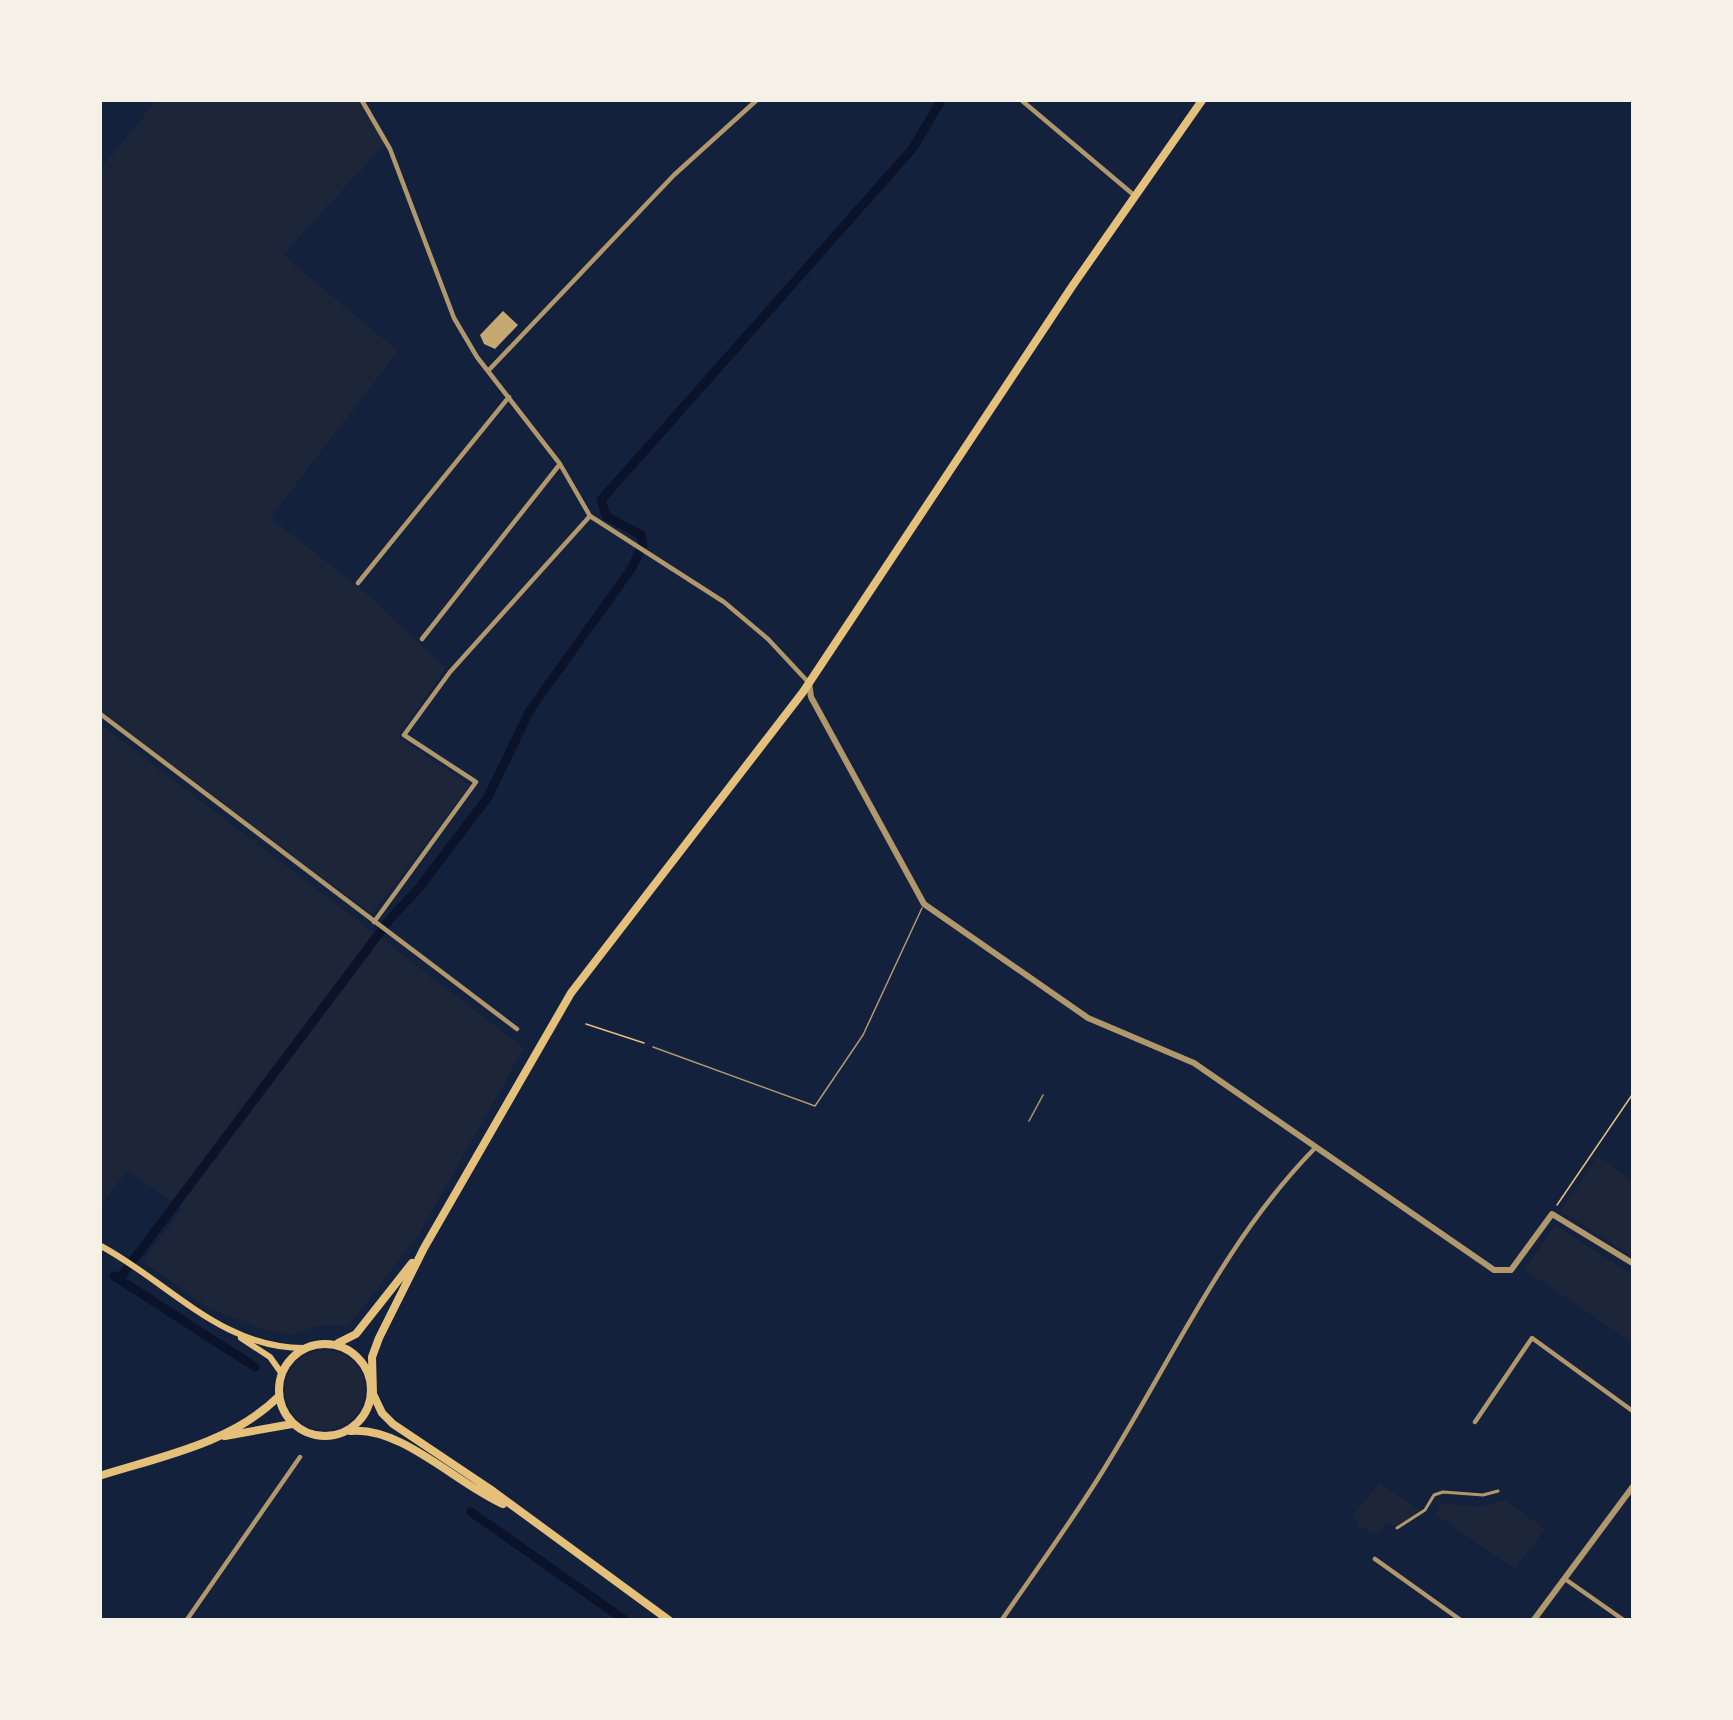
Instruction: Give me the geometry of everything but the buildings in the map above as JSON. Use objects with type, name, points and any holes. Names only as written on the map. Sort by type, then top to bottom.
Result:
[{"type":"main road","points":[[347,1431],[370,1404],[372,1358],[424,1248],[572,993],[809,683],[1203,99]]},
{"type":"main road","points":[[99,1245],[270,1357],[282,1373]]},
{"type":"main road","points":[[233,1332],[287,1348],[347,1341],[424,1248]]},
{"type":"main road","points":[[327,1344],[352,1352],[364,1364],[376,1405],[393,1424],[670,1621]]},
{"type":"main road","points":[[292,1424],[279,1396],[282,1373],[307,1348]]},
{"type":"main road","points":[[218,1437],[279,1396]]},
{"type":"main road","points":[[99,1476],[218,1437],[292,1424],[319,1436],[364,1430],[398,1442],[510,1507]]},
{"type":"street","points":[[361,99],[390,149],[454,318],[488,371],[560,464],[590,516],[740,615],[809,683],[811,697],[924,904],[1088,1018],[1194,1063],[1497,1271],[1513,1268],[1552,1214],[1634,1264]]},
{"type":"street","points":[[488,371],[674,175],[758,99]]},
{"type":"street","points":[[1020,99],[1135,196]]},
{"type":"street","points":[[358,583],[509,397]]},
{"type":"street","points":[[422,639],[560,464]]},
{"type":"street","points":[[376,923],[476,782],[404,735],[450,672],[590,516]]},
{"type":"street","points":[[99,712],[517,1030]]},
{"type":"street","points":[[1001,1621],[1106,1468],[1236,1245],[1278,1186],[1315,1148]]},
{"type":"street","points":[[1475,1422],[1532,1338],[1634,1412]]},
{"type":"street","points":[[186,1621],[299,1457]]},
{"type":"street","points":[[1533,1621],[1634,1485]]},
{"type":"street","points":[[1397,1528],[1425,1510],[1434,1495],[1498,1491]]},
{"type":"street","points":[[1375,1559],[1462,1621]]},
{"type":"street","points":[[1565,1579],[1624,1621]]},
{"type":"lane","points":[[653,1047],[815,1106],[863,1035],[924,904]]},
{"type":"lane","points":[[1029,1121],[1043,1095]]},
{"type":"path","points":[[586,1024],[653,1047]]},
{"type":"path","points":[[1552,1214],[1634,1092]]},
{"type":"shaded area","points":[[158,99],[361,99],[388,140],[283,255],[398,351],[270,518],[360,588],[446,668],[397,737],[470,785],[372,914],[99,711],[99,170]]},
{"type":"shaded area","points":[[99,723],[524,1048],[419,1234],[348,1326],[320,1325],[292,1335],[208,1308],[143,1261],[182,1209],[127,1170],[99,1208]]},
{"type":"shaded area","points":[[1598,1156],[1634,1182],[1634,1257],[1560,1211]]},
{"type":"shaded area","points":[[1555,1225],[1634,1276],[1634,1344],[1525,1270]]},
{"type":"shaded area","points":[[325,1350],[353,1362],[365,1390],[353,1418],[325,1430],[297,1418],[285,1390],[297,1362]]},
{"type":"shaded area","points":[[1379,1483],[1423,1512],[1394,1526],[1387,1522],[1377,1535],[1357,1525],[1352,1517]]},
{"type":"shaded area","points":[[1505,1500],[1545,1529],[1515,1569],[1436,1515],[1441,1503],[1477,1507]]},
{"type":"waterway","points":[[119,1279],[390,919],[488,797],[530,710],[631,569],[643,545],[641,535],[606,516],[601,500],[913,148],[942,99]]},
{"type":"waterway","points":[[114,1276],[255,1367]]},
{"type":"waterway","points":[[471,1512],[626,1621]]}]
